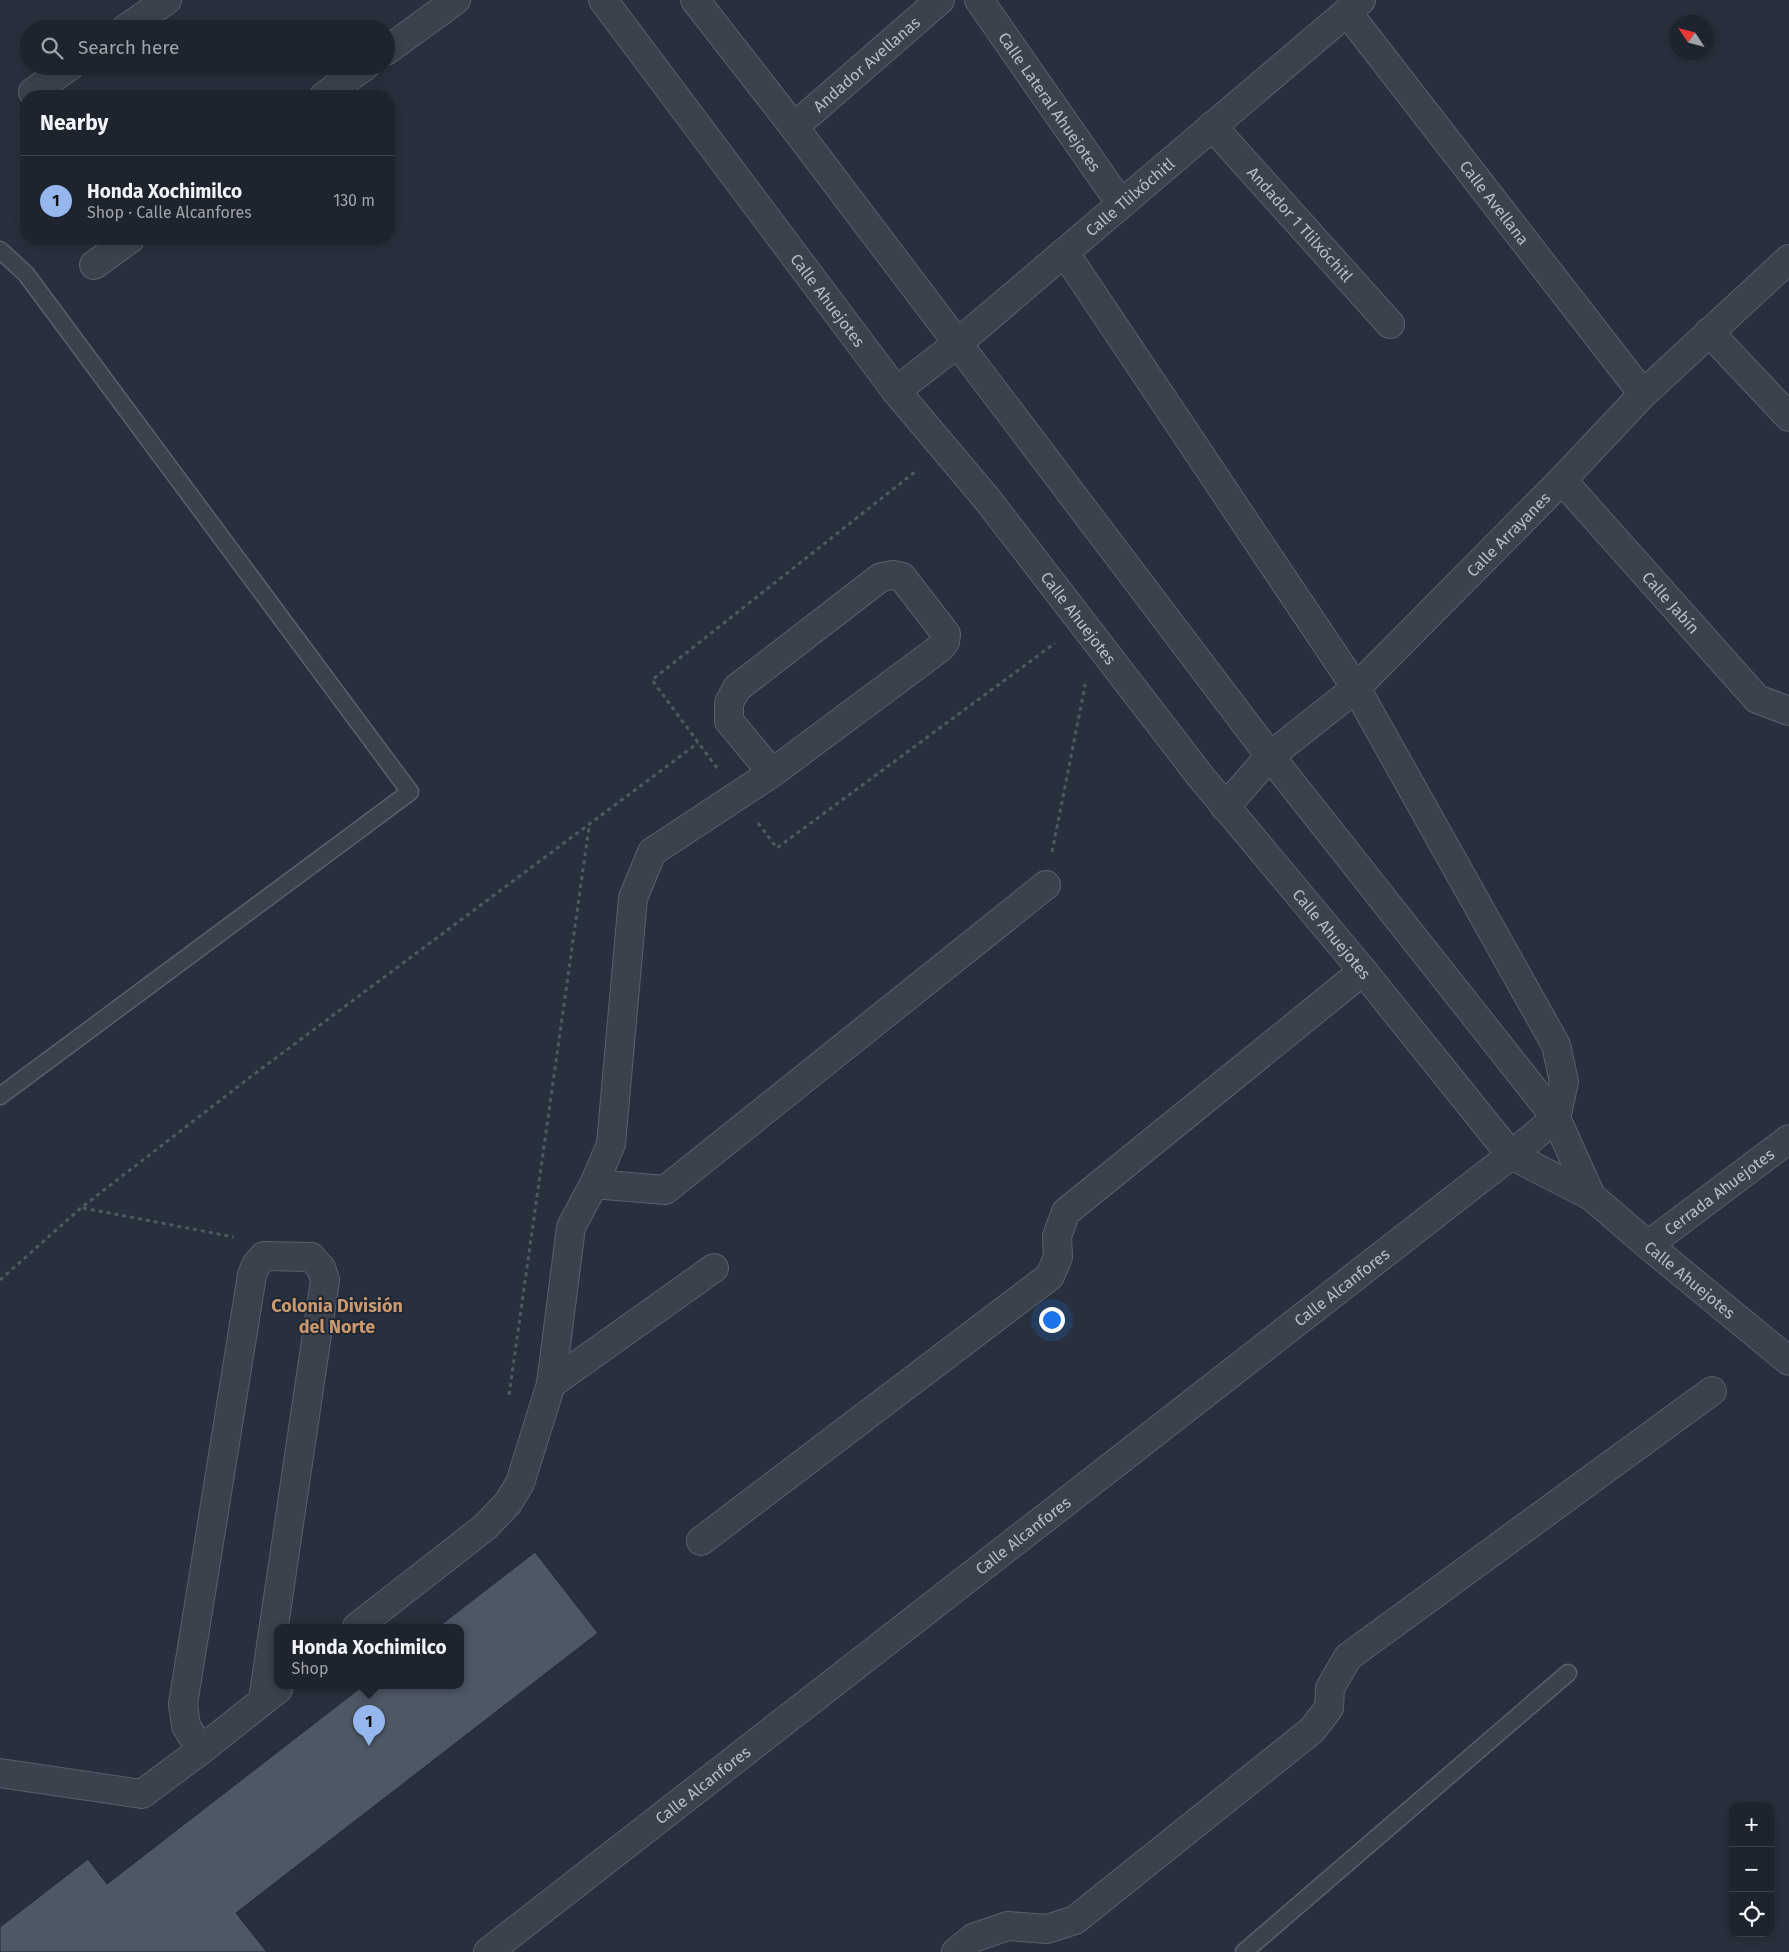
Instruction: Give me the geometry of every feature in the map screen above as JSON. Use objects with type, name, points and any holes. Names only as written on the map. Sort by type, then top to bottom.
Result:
[{"type":"street","points":[[138,20],[167,0]]},
{"type":"street","points":[[395,44],[456,0]]},
{"type":"street","name":"Calle Ahuejotes","points":[[603,0],[896,391],[993,507],[1225,807],[1363,971],[1511,1155],[1592,1196],[1648,1245],[1789,1361]]},
{"type":"street","name":"Calle Ahuejotes","points":[[695,0],[794,127],[1270,756],[1556,1118],[1592,1196]]},
{"type":"street","name":"Andador Avellanas","points":[[794,127],[940,0]]},
{"type":"street","name":"Calle Lateral Ahuejotes","points":[[979,0],[1121,204]]},
{"type":"street","name":"Calle Tlilxóchitl","points":[[896,391],[958,343],[1354,6]]},
{"type":"street","name":"Calle Avellana","points":[[1354,6],[1643,394]]},
{"type":"street","points":[[36,90],[57,75]]},
{"type":"street","points":[[332,90],[353,75]]},
{"type":"street","name":"Andador 1 Tlilxóchitl","points":[[1212,126],[1390,324]]},
{"type":"street","points":[[94,265],[122,245]]},
{"type":"street","points":[[1065,253],[1356,688],[1556,1045],[1564,1082],[1556,1118]]},
{"type":"street","name":"Calle Arrayanes","points":[[1225,807],[1270,756],[1356,688],[1562,480],[1643,394],[1789,259]]},
{"type":"street","points":[[1709,332],[1789,417]]},
{"type":"street","name":"Calle Jabín","points":[[1562,480],[1757,699],[1789,711]]},
{"type":"street","points":[[360,1624],[485,1527],[508,1503],[520,1483],[551,1384],[571,1227],[594,1184],[611,1144],[633,898],[652,852],[772,773],[940,648],[946,634],[902,577],[893,575],[880,577],[737,688],[729,702],[729,721],[772,773]]},
{"type":"street","points":[[594,1184],[665,1190],[1046,885]]},
{"type":"street","points":[[701,1541],[1050,1276],[1058,1257],[1057,1236],[1066,1212],[1363,971]]},
{"type":"street","name":"Calle Alcanfores","points":[[488,1952],[1556,1118]]},
{"type":"street","name":"Cerrada Ahuejotes","points":[[1648,1245],[1789,1138]]},
{"type":"street","points":[[201,1750],[186,1726],[183,1704],[252,1275],[256,1264],[264,1256],[311,1257],[321,1268],[325,1280],[282,1624]]},
{"type":"street","points":[[551,1384],[714,1268]]},
{"type":"street","points":[[956,1952],[973,1938],[1008,1926],[1047,1929],[1075,1920],[1312,1730],[1329,1708],[1330,1688],[1348,1657],[1712,1391]]},
{"type":"street","points":[[0,1773],[142,1794],[273,1693]]},
{"type":"lane","points":[[0,250],[26,274],[410,792],[0,1096]]},
{"type":"lane","points":[[1244,1952],[1568,1673]]},
{"type":"path","points":[[944,448],[652,680],[777,848],[1057,642],[1062,649]]},
{"type":"path","points":[[1046,885],[1085,686],[1080,679]]},
{"type":"path","points":[[0,1280],[82,1208],[253,1075],[590,826],[698,743]]},
{"type":"path","points":[[508,1403],[590,826]]},
{"type":"path","points":[[82,1208],[242,1239],[264,1256]]},
{"type":"building","points":[[535,1552],[598,1633],[236,1913],[267,1952],[0,1952],[0,1927],[88,1859],[107,1884],[359,1689],[464,1689],[464,1624],[442,1624]]},
{"type":"place","name":"Honda Xochimilco","points":[[369,1746]]},
{"type":"district","name":"Colonia División del Norte","points":[[337,1316]]}]
